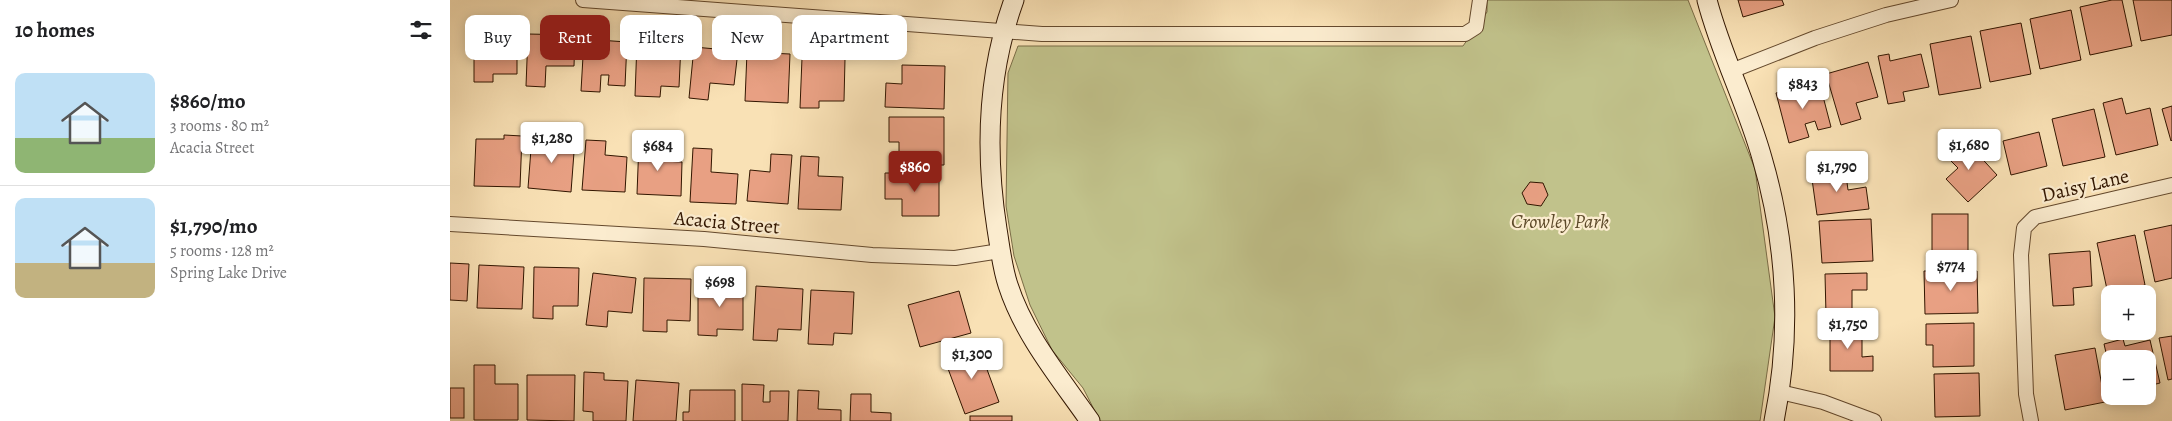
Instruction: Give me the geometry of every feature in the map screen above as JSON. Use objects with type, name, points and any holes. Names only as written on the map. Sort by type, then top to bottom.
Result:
[{"type":"street","points":[[584,0],[1042,34],[1453,35],[1465,34],[1476,27],[1480,0]]},
{"type":"street","points":[[1014,0],[1003,32],[995,67],[990,118],[991,193],[1000,251],[1008,285],[1030,334],[1090,421]]},
{"type":"street","points":[[1707,0],[1762,156],[1776,212],[1785,284],[1780,392],[1774,421]]},
{"type":"street","points":[[1731,71],[1815,38],[1859,24],[1951,0]]},
{"type":"street","name":"Daisy Lane","points":[[2031,421],[2026,394],[2021,255],[2024,228],[2034,217],[2172,185]]},
{"type":"street","name":"Acacia Street","points":[[450,224],[704,239],[872,254],[955,258],[1000,251]]},
{"type":"street","points":[[1780,392],[1823,402],[1874,421]]},
{"type":"green space","name":"Crowley Park","points":[[1487,0],[1688,0],[1755,169],[1775,317],[1760,421],[1100,421],[1083,388],[1052,350],[1030,305],[1014,256],[1006,206],[1008,73],[1018,46],[1463,46],[1487,12]]},
{"type":"building","points":[[1738,0],[1782,0],[1784,5],[1743,17]]},
{"type":"building","points":[[2112,0],[2122,0],[2132,46],[2090,55],[2080,7]]},
{"type":"building","points":[[2133,0],[2172,0],[2172,35],[2141,41]]},
{"type":"building","points":[[2071,10],[2081,60],[2040,69],[2030,19]]},
{"type":"building","points":[[2021,23],[2031,74],[1990,82],[1980,31]]},
{"type":"building","points":[[530,34],[540,34],[540,60],[574,60],[574,66],[546,66],[545,87],[526,86],[527,60],[530,60]]},
{"type":"building","points":[[1971,36],[1981,88],[1939,95],[1930,44]]},
{"type":"building","points":[[610,41],[620,42],[620,60],[626,60],[625,86],[608,85],[609,75],[601,75],[600,92],[581,91],[583,60],[610,60]]},
{"type":"building","points":[[702,48],[712,49],[712,60],[737,60],[734,85],[710,83],[708,100],[689,98],[693,60],[702,60]]},
{"type":"building","points":[[782,54],[790,54],[788,103],[745,101],[747,60],[782,60]]},
{"type":"building","points":[[1889,54],[1890,61],[1921,54],[1929,87],[1903,92],[1905,101],[1888,104],[1878,56]]},
{"type":"building","points":[[474,60],[517,60],[517,74],[493,74],[493,82],[474,82]]},
{"type":"building","points":[[636,60],[680,60],[679,87],[661,86],[660,97],[635,96]]},
{"type":"building","points":[[802,60],[845,60],[844,101],[819,101],[819,108],[800,108]]},
{"type":"building","points":[[1868,62],[1878,97],[1856,103],[1861,119],[1841,125],[1826,74]]},
{"type":"building","points":[[902,65],[945,66],[944,109],[885,107],[886,83],[902,84]]},
{"type":"building","points":[[1819,81],[1831,127],[1818,130],[1815,121],[1805,124],[1809,137],[1789,143],[1776,93]]},
{"type":"building","points":[[2122,98],[2126,114],[2150,108],[2158,145],[2116,155],[2103,103]]},
{"type":"building","points":[[2172,106],[2172,140],[2171,141],[2162,109]]},
{"type":"building","points":[[2094,109],[2105,157],[2063,166],[2052,119]]},
{"type":"building","points":[[889,117],[944,117],[944,165],[899,165],[899,142],[889,142]]},
{"type":"building","points":[[2039,132],[2047,166],[2011,175],[2003,141]]},
{"type":"building","points":[[504,135],[522,136],[520,187],[474,186],[476,139],[504,139]]},
{"type":"building","points":[[532,136],[575,139],[571,192],[528,188]]},
{"type":"building","points":[[1964,139],[1997,175],[1968,202],[1946,179],[1958,168],[1946,156]]},
{"type":"building","points":[[586,140],[606,141],[605,155],[627,157],[625,192],[582,190]]},
{"type":"building","points":[[639,142],[664,143],[663,161],[682,162],[681,196],[637,194]]},
{"type":"building","points":[[693,148],[712,149],[711,172],[738,174],[736,204],[690,202]]},
{"type":"building","points":[[771,154],[792,155],[788,204],[747,201],[750,170],[770,172]]},
{"type":"building","points":[[801,156],[819,157],[818,176],[843,177],[841,210],[798,209]]},
{"type":"building","points":[[1845,167],[1848,190],[1866,187],[1869,209],[1817,215],[1811,172]]},
{"type":"building","points":[[885,173],[939,173],[939,216],[902,216],[902,199],[885,199]]},
{"type":"building","points":[[1530,182],[1543,183],[1548,195],[1541,206],[1527,204],[1522,193]]},
{"type":"building","points":[[1932,214],[1968,214],[1968,256],[1932,256]]},
{"type":"building","points":[[1871,219],[1873,261],[1822,263],[1819,221]]},
{"type":"building","points":[[2172,225],[2172,278],[2155,282],[2144,231]]},
{"type":"building","points":[[2135,235],[2145,285],[2106,285],[2097,243]]},
{"type":"building","points":[[2090,251],[2092,286],[2073,288],[2074,305],[2053,306],[2049,254]]},
{"type":"building","points":[[450,263],[469,264],[467,301],[450,300]]},
{"type":"building","points":[[479,265],[524,267],[522,309],[477,308]]},
{"type":"building","points":[[534,267],[579,268],[578,306],[553,306],[553,319],[533,318]]},
{"type":"building","points":[[1924,271],[1977,271],[1978,313],[1925,314]]},
{"type":"building","points":[[593,273],[636,278],[632,313],[608,311],[607,327],[586,325]]},
{"type":"building","points":[[1867,273],[1867,290],[1852,290],[1852,315],[1826,315],[1825,274]]},
{"type":"building","points":[[644,278],[691,279],[690,321],[667,320],[667,332],[643,331]]},
{"type":"building","points":[[698,283],[743,284],[743,330],[717,329],[717,336],[698,335]]},
{"type":"building","points":[[756,286],[803,289],[801,330],[778,329],[777,341],[753,340]]},
{"type":"building","points":[[811,290],[854,292],[852,334],[834,333],[833,345],[808,344]]},
{"type":"building","points":[[959,291],[971,333],[920,347],[908,305]]},
{"type":"building","points":[[1974,323],[1974,366],[1933,367],[1933,345],[1926,345],[1926,324]]},
{"type":"building","points":[[1830,326],[1862,326],[1862,357],[1873,356],[1873,371],[1830,371]]},
{"type":"building","points":[[2172,336],[2172,379],[2168,380],[2159,338]]},
{"type":"building","points":[[2123,340],[2125,346],[2150,340],[2152,350],[2105,350],[2104,344]]},
{"type":"building","points":[[978,345],[999,402],[965,414],[944,358]]},
{"type":"building","points":[[2095,348],[2101,380],[2101,403],[2065,410],[2055,355]]},
{"type":"building","points":[[474,365],[495,365],[495,384],[518,384],[518,420],[474,420]]},
{"type":"building","points":[[2156,366],[2160,383],[2156,384]]},
{"type":"building","points":[[584,372],[604,373],[604,380],[628,381],[626,421],[593,421],[593,412],[583,411]]},
{"type":"building","points":[[1979,373],[1980,416],[1935,417],[1934,374]]},
{"type":"building","points":[[527,375],[575,375],[574,421],[527,420]]},
{"type":"building","points":[[636,380],[679,383],[676,421],[633,421]]},
{"type":"building","points":[[742,384],[764,385],[763,402],[770,402],[770,391],[789,391],[788,421],[742,421]]},
{"type":"building","points":[[450,388],[464,388],[464,418],[450,418]]},
{"type":"building","points":[[690,390],[735,390],[735,421],[683,421],[683,412],[689,412]]},
{"type":"building","points":[[798,390],[819,391],[818,409],[841,410],[841,421],[797,421]]},
{"type":"building","points":[[851,394],[871,394],[871,412],[891,413],[891,421],[850,421]]},
{"type":"building","points":[[970,416],[1012,416],[1012,421],[970,421]]}]
